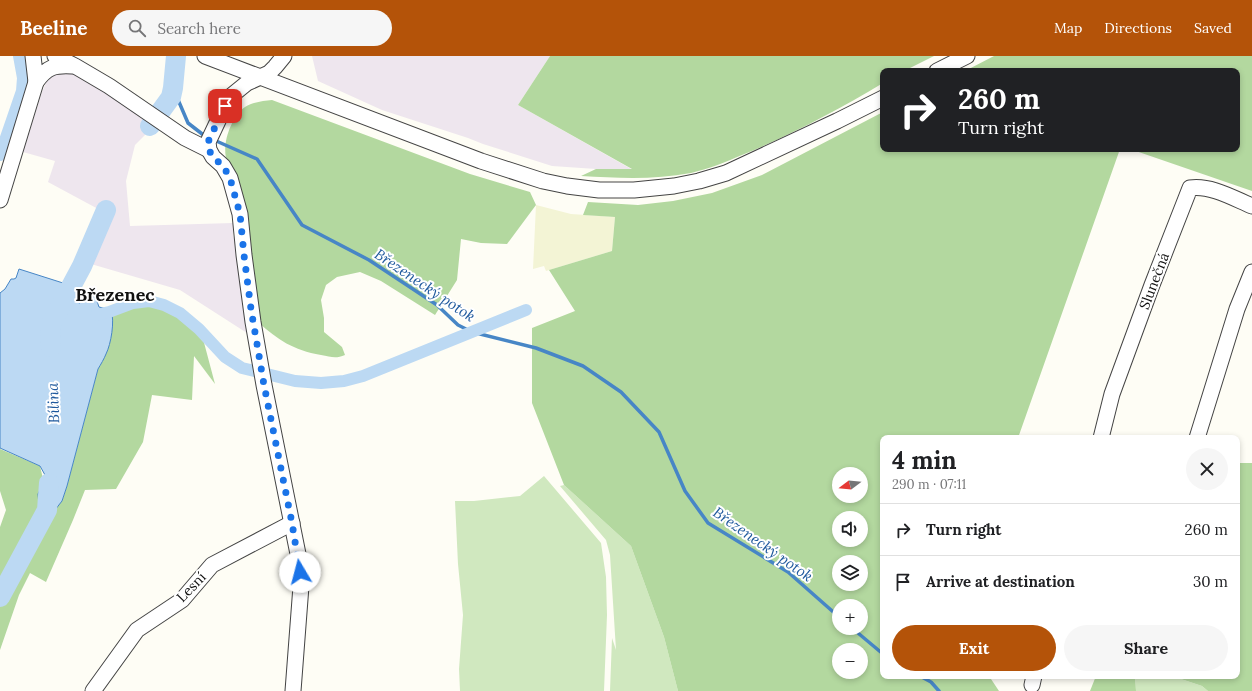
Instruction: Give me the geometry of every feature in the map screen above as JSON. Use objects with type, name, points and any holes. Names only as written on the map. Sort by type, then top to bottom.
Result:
[{"type":"street","points":[[33,56],[36,82]]},
{"type":"street","points":[[55,56],[109,86],[184,138],[210,143]]},
{"type":"street","points":[[205,56],[481,161],[543,181],[599,190],[634,190],[674,186],[699,181],[726,173],[838,121],[880,100]]},
{"type":"street","points":[[284,56],[275,67],[260,78],[247,83],[231,96],[225,106],[210,143],[213,157],[223,166],[230,178],[240,214],[244,255],[259,357],[299,558],[301,586],[293,691]]},
{"type":"street","points":[[944,68],[967,56]]},
{"type":"street","points":[[0,200],[36,82],[42,74],[51,68],[60,65],[75,66]]},
{"type":"street","name":"Slunečná","points":[[1102,435],[1112,394],[1190,188],[1196,187],[1219,192],[1252,206]]},
{"type":"street","points":[[1198,435],[1237,309],[1249,293],[1252,272]]},
{"type":"street","name":"Lesní","points":[[93,691],[137,630],[182,600],[212,565],[292,523]]},
{"type":"shaded area","points":[[312,56],[550,56],[518,105],[633,170],[552,166],[382,110],[318,81]]},
{"type":"shaded area","points":[[71,70],[148,119],[145,122],[152,128],[135,145],[126,181],[130,226],[233,223],[233,235],[250,327],[247,333],[180,290],[91,264],[110,212],[100,210],[48,182],[55,161],[23,152],[42,92],[48,78],[53,73]]},
{"type":"green space","points":[[550,56],[934,56],[910,68],[880,68],[880,85],[796,131],[730,160],[710,167],[691,173],[663,177],[636,178],[581,176],[596,169],[632,169],[518,105]]},
{"type":"green space","points":[[994,56],[1252,56],[1252,191],[1139,152],[1240,152],[1240,68],[971,68]]},
{"type":"green space","points":[[272,100],[470,174],[530,192],[536,205],[507,244],[481,243],[461,239],[457,280],[435,315],[381,281],[360,272],[337,277],[326,285],[321,300],[324,318],[324,332],[342,347],[345,355],[331,357],[311,353],[294,347],[279,339],[258,322],[225,154],[228,132],[235,117],[245,107],[251,104]]},
{"type":"green space","points":[[880,114],[880,152],[1119,152],[1019,435],[880,435],[880,679],[991,679],[999,691],[678,691],[664,637],[631,546],[564,485],[532,403],[532,328],[575,311],[549,270],[612,251],[615,217],[583,215],[588,202],[638,205],[673,201],[712,193],[762,175]]},
{"type":"green space","points":[[536,205],[571,214],[615,217],[612,251],[546,271],[544,266],[533,269]]},
{"type":"green space","points":[[140,303],[167,309],[181,316],[202,335],[215,384],[194,356],[192,400],[152,395],[143,442],[116,489],[85,490],[46,582],[30,573],[19,595],[0,650],[0,527],[6,510],[0,491],[0,449],[40,466],[44,483],[62,501],[98,369],[109,342],[112,313]]},
{"type":"green space","points":[[1240,463],[1252,463],[1252,691],[1208,691],[1202,686],[1181,679],[1240,679]]},
{"type":"green space","points":[[544,476],[601,543],[606,577],[607,615],[604,691],[460,691],[459,669],[463,615],[458,564],[455,501],[474,501],[520,496]]},
{"type":"green space","points":[[564,485],[631,546],[664,637],[678,691],[610,691],[612,638],[616,650],[610,555],[606,540],[560,486]]},
{"type":"green space","points":[[1095,679],[1135,679],[1136,691],[1090,691]]},
{"type":"green space","points":[[1135,679],[1181,679],[1202,686],[1208,691],[1136,691]]},
{"type":"water","points":[[19,269],[63,283],[48,318],[56,322],[76,287],[78,288],[73,301],[80,303],[85,291],[94,297],[99,307],[111,310],[113,320],[109,344],[98,369],[67,486],[62,501],[55,510],[47,510],[39,505],[38,494],[44,482],[45,475],[40,466],[0,448],[0,293],[5,289],[11,279],[16,278]]},
{"type":"waterway","points":[[0,155],[22,91],[23,78],[19,56]]},
{"type":"waterway","name":"Březenecký potok","points":[[150,126],[171,97],[176,56]]},
{"type":"waterway","name":"Březenecký potok","points":[[173,88],[188,123],[206,137]]},
{"type":"waterway","name":"Březenecký potok","points":[[214,140],[257,159],[302,225],[369,260],[437,305],[458,325],[472,332],[536,348],[583,366],[621,392],[659,432],[685,491],[708,523],[788,572],[832,611]]},
{"type":"waterway","name":"Bílina","points":[[51,347],[50,326],[82,266],[106,210]]},
{"type":"waterway","points":[[96,315],[133,303],[149,301],[164,305],[180,313],[199,329],[225,357],[242,368],[295,381],[321,383],[344,381],[363,376],[526,310]]},
{"type":"waterway","name":"Bílina","points":[[0,597],[47,510],[49,483]]},
{"type":"waterway","name":"Březenecký potok","points":[[860,635],[880,651]]},
{"type":"waterway","name":"Březenecký potok","points":[[926,679],[931,682],[939,691]]},
{"type":"district","name":"Březenec","points":[[115,294]]},
{"type":"route","points":[[225,106],[208,142],[209,150],[213,157],[223,166],[230,178],[240,214],[251,309],[274,438],[299,558],[300,572]]}]
